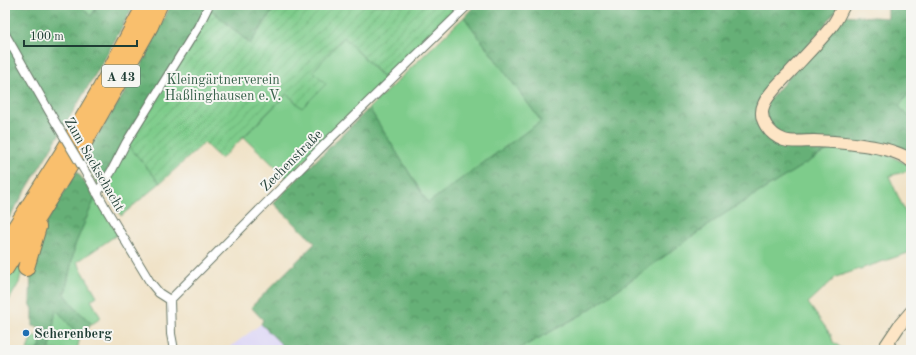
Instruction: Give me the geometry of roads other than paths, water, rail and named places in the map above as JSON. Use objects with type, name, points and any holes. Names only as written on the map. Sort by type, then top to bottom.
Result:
[{"type":"highway","name":"A 43","points":[[5,244],[62,154],[101,88],[145,5]]},
{"type":"highway","name":"A 43","points":[[5,269],[82,146],[150,26],[159,5]]},
{"type":"highway","points":[[26,268],[34,239],[50,198]]},
{"type":"main road","points":[[844,5],[833,25],[775,89],[764,104],[762,114],[763,122],[766,127],[778,137],[785,140],[817,141],[879,148],[907,157],[911,161]]},
{"type":"main road","points":[[883,350],[899,326],[911,312]]},
{"type":"street","points":[[97,193],[111,172],[126,143],[198,27],[209,5]]},
{"type":"street","name":"Zechenstraße","points":[[170,300],[324,145],[468,5]]},
{"type":"street","name":"Zum Sackschacht","points":[[5,34],[150,282],[159,293],[170,300]]},
{"type":"street","points":[[170,300],[171,334],[174,350]]},
{"type":"place","name":"Scherenberg","points":[[26,333]]},
{"type":"park label","name":"Kleingärtnerverein Haßlinghausen e.V.","points":[[223,88]]}]
